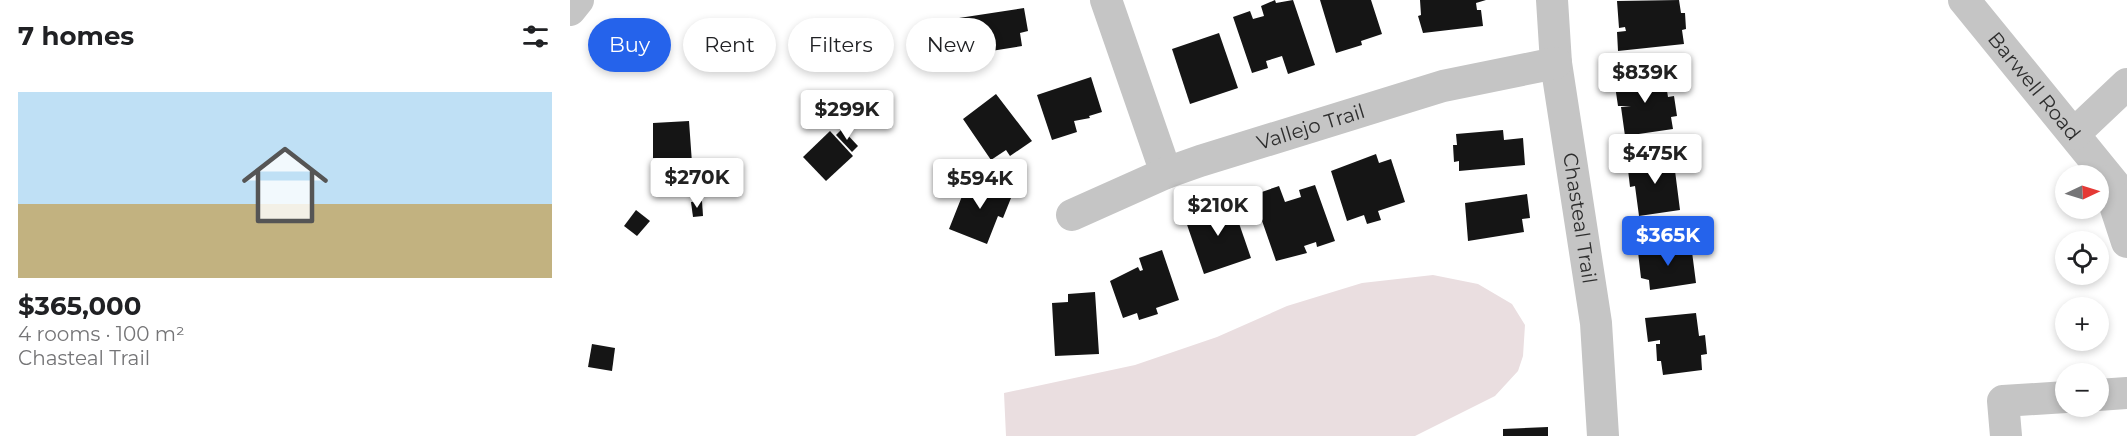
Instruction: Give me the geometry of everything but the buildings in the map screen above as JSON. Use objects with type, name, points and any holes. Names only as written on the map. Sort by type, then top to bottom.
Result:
[{"type":"street","points":[[570,10],[578,0]]},
{"type":"street","points":[[1106,0],[1166,173]]},
{"type":"street","name":"Chasteal Trail","points":[[1552,0],[1557,63],[1596,323],[1604,436]]},
{"type":"street","name":"Barwell Road","points":[[1964,0],[2098,165]]},
{"type":"street","name":"Vallejo Trail","points":[[1072,215],[1166,173],[1443,86],[1557,63]]},
{"type":"street","points":[[2074,134],[2127,84]]},
{"type":"street","name":"Barwell Road","points":[[2109,179],[2127,200]]},
{"type":"street","points":[[2109,190],[2127,242]]},
{"type":"street","points":[[2109,394],[2127,393]]},
{"type":"street","points":[[2006,436],[2003,401],[2055,398]]},
{"type":"shaded area","points":[[1433,275],[1478,284],[1512,304],[1525,325],[1523,356],[1518,371],[1495,396],[1415,436],[1006,436],[1004,393],[1135,365],[1217,337],[1287,306],[1362,283]]}]
